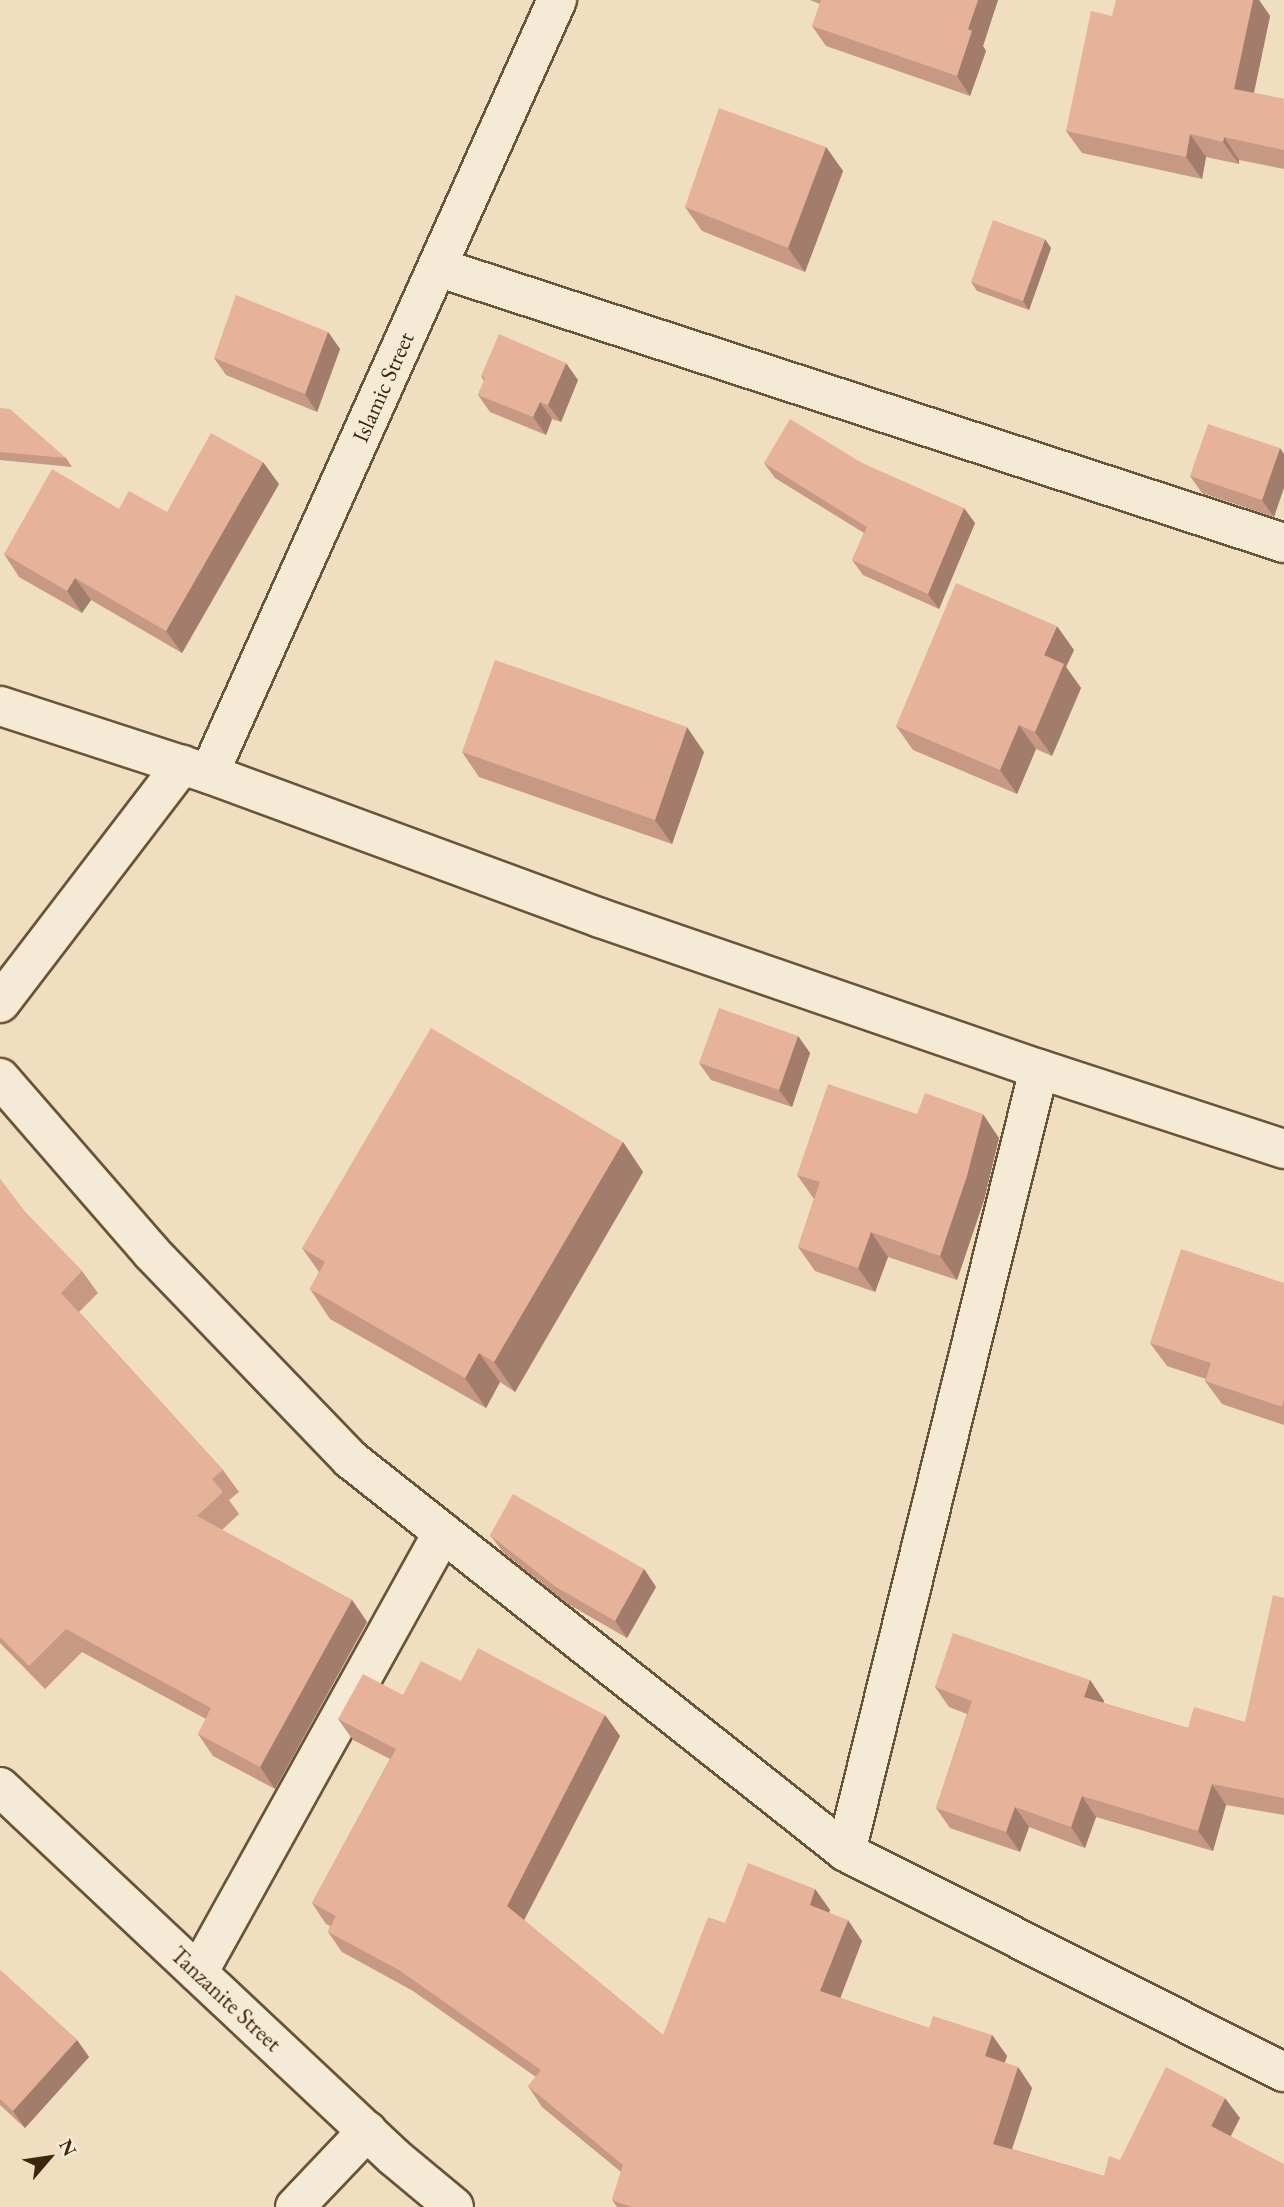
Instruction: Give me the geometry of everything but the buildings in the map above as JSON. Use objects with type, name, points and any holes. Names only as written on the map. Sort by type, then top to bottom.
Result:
[{"type":"street","name":"Islamic Street","points":[[0,1003],[196,770],[437,267],[556,0]]},
{"type":"street","points":[[437,267],[1284,543]]},
{"type":"street","points":[[0,706],[196,770],[600,918],[1039,1069],[1284,1149]]},
{"type":"street","points":[[846,1852],[1039,1069]]},
{"type":"street","points":[[0,1078],[151,1252],[341,1449],[846,1852],[1284,2072]]},
{"type":"street","points":[[198,1973],[443,1532]]},
{"type":"street","name":"Tanzanite Street","points":[[0,1787],[367,2131],[454,2207]]},
{"type":"street","points":[[295,2207],[367,2131]]}]
